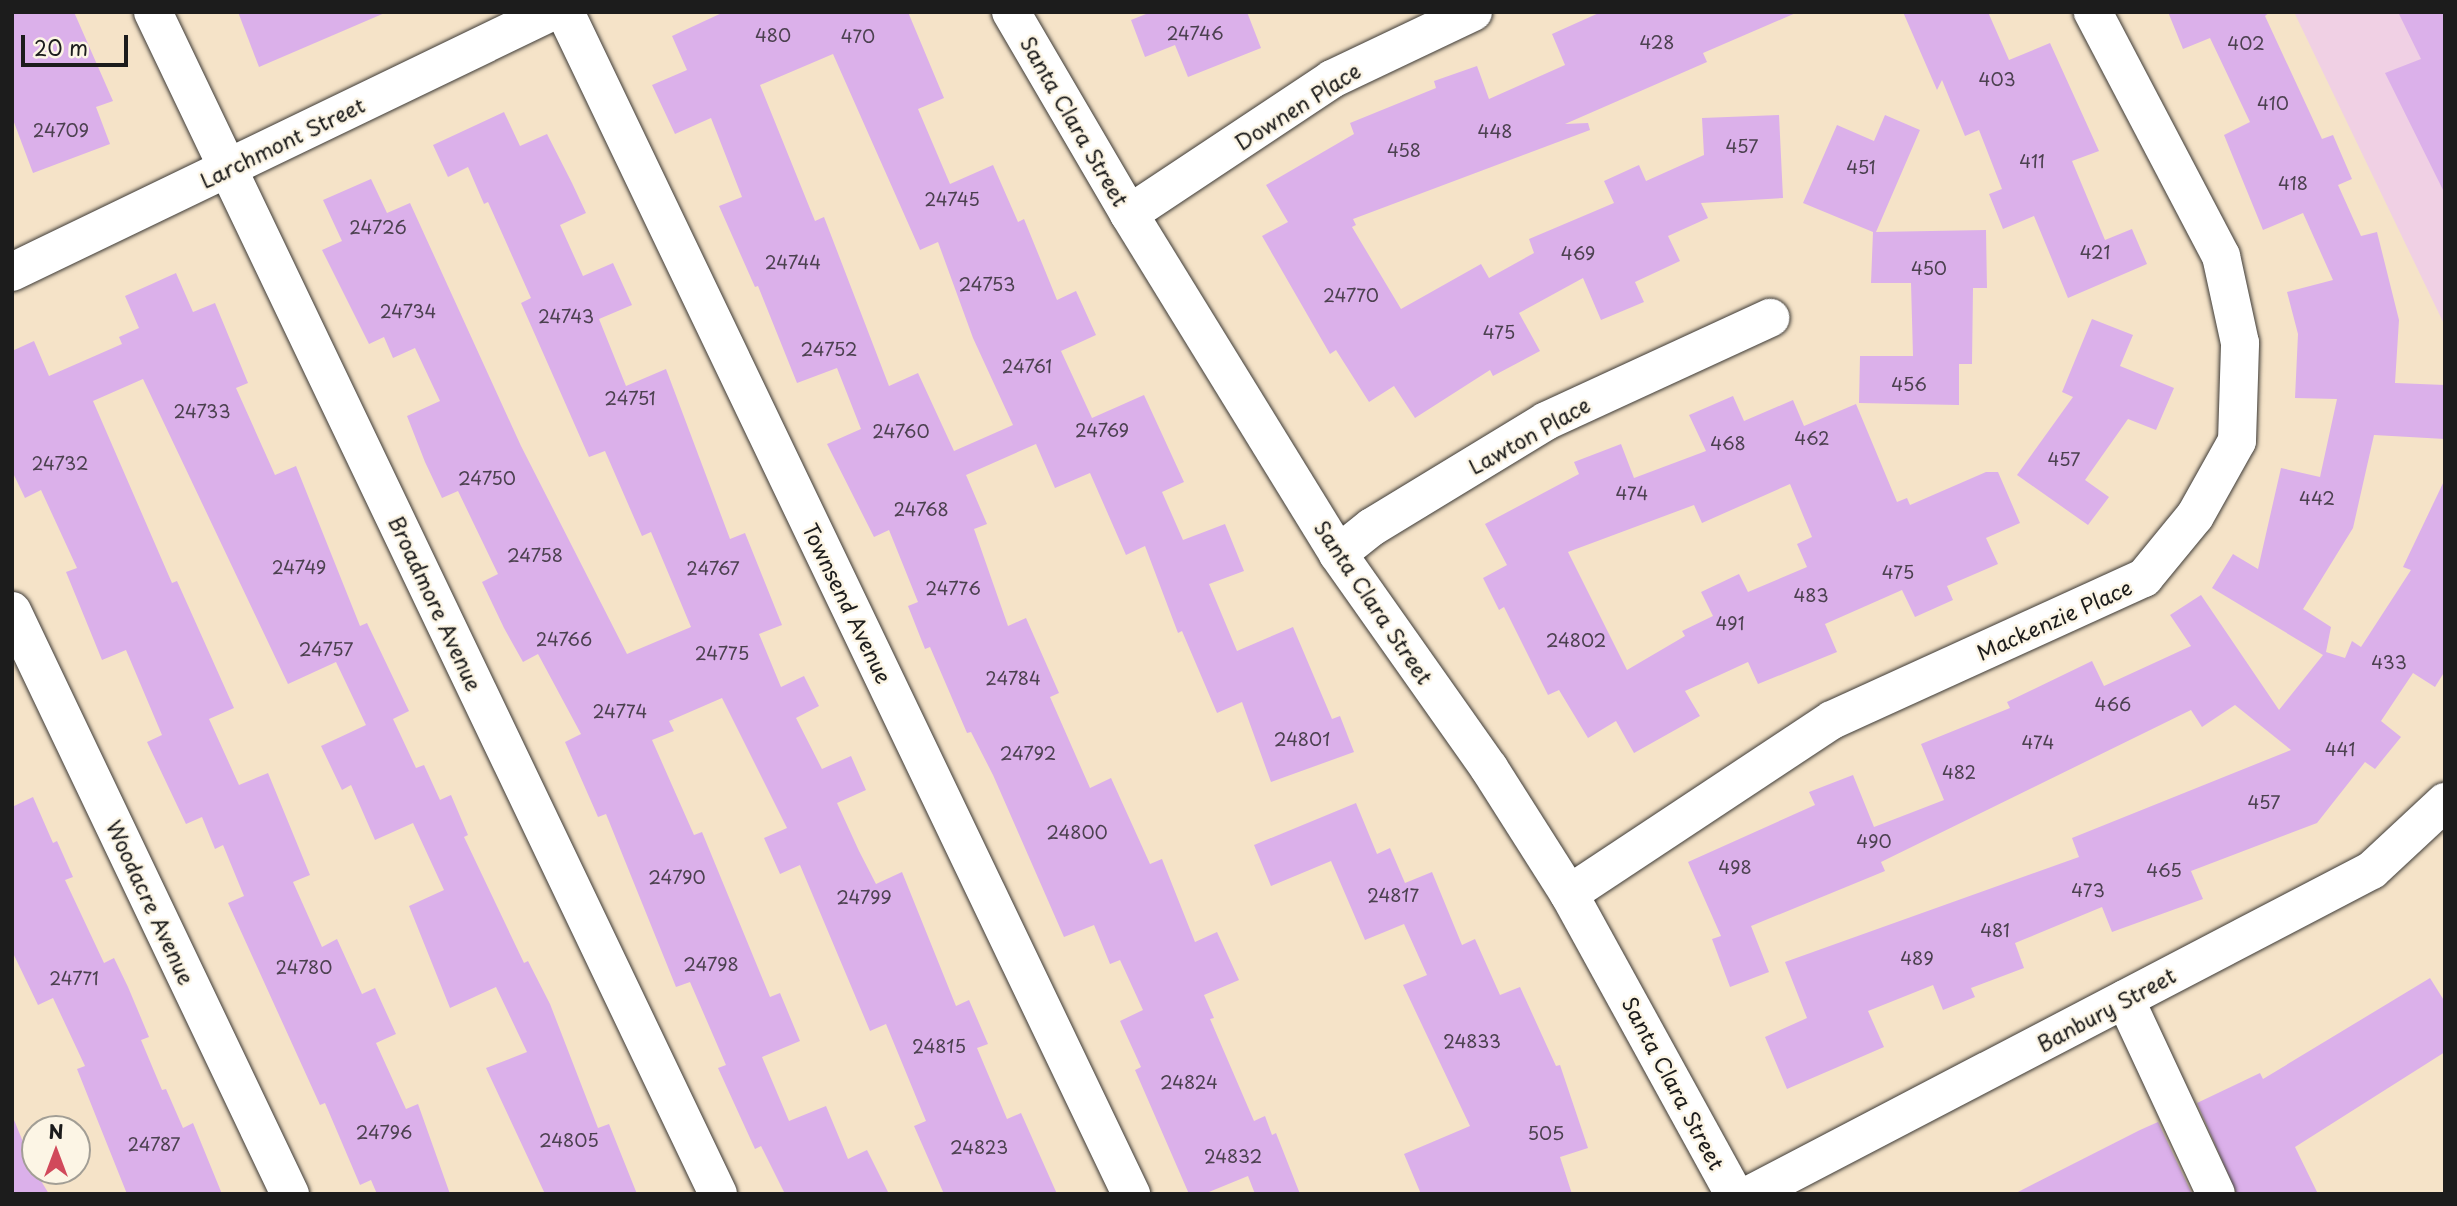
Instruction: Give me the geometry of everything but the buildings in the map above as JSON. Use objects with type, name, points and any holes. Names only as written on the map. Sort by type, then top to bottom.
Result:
[{"type":"street","name":"Broadmore Avenue","points":[[153,12],[718,1194]]},
{"type":"street","name":"Larchmont Street","points":[[12,272],[551,12]]},
{"type":"street","name":"Townsend Avenue","points":[[565,12],[1131,1194]]},
{"type":"street","name":"Santa Clara Street","points":[[1012,12],[1129,214],[1338,554],[1489,768],[1569,894],[1734,1194]]},
{"type":"street","name":"Downen Place","points":[[1129,214],[1332,79],[1473,12]]},
{"type":"street","name":"Mackenzie Place","points":[[1569,894],[1832,720],[2144,578],[2195,516],[2237,441],[2240,342],[2221,256],[2093,12]]},
{"type":"street","name":"Lawton Place","points":[[1338,554],[1372,527],[1546,421],[1770,318]]},
{"type":"street","name":"Woodacre Avenue","points":[[12,611],[290,1194]]},
{"type":"street","name":"Banbury Street","points":[[1751,1194],[2372,870],[2445,802]]},
{"type":"street","points":[[2125,999],[2216,1194]]},
{"type":"shaded area","points":[[2294,12],[2445,12],[2445,326]]}]
